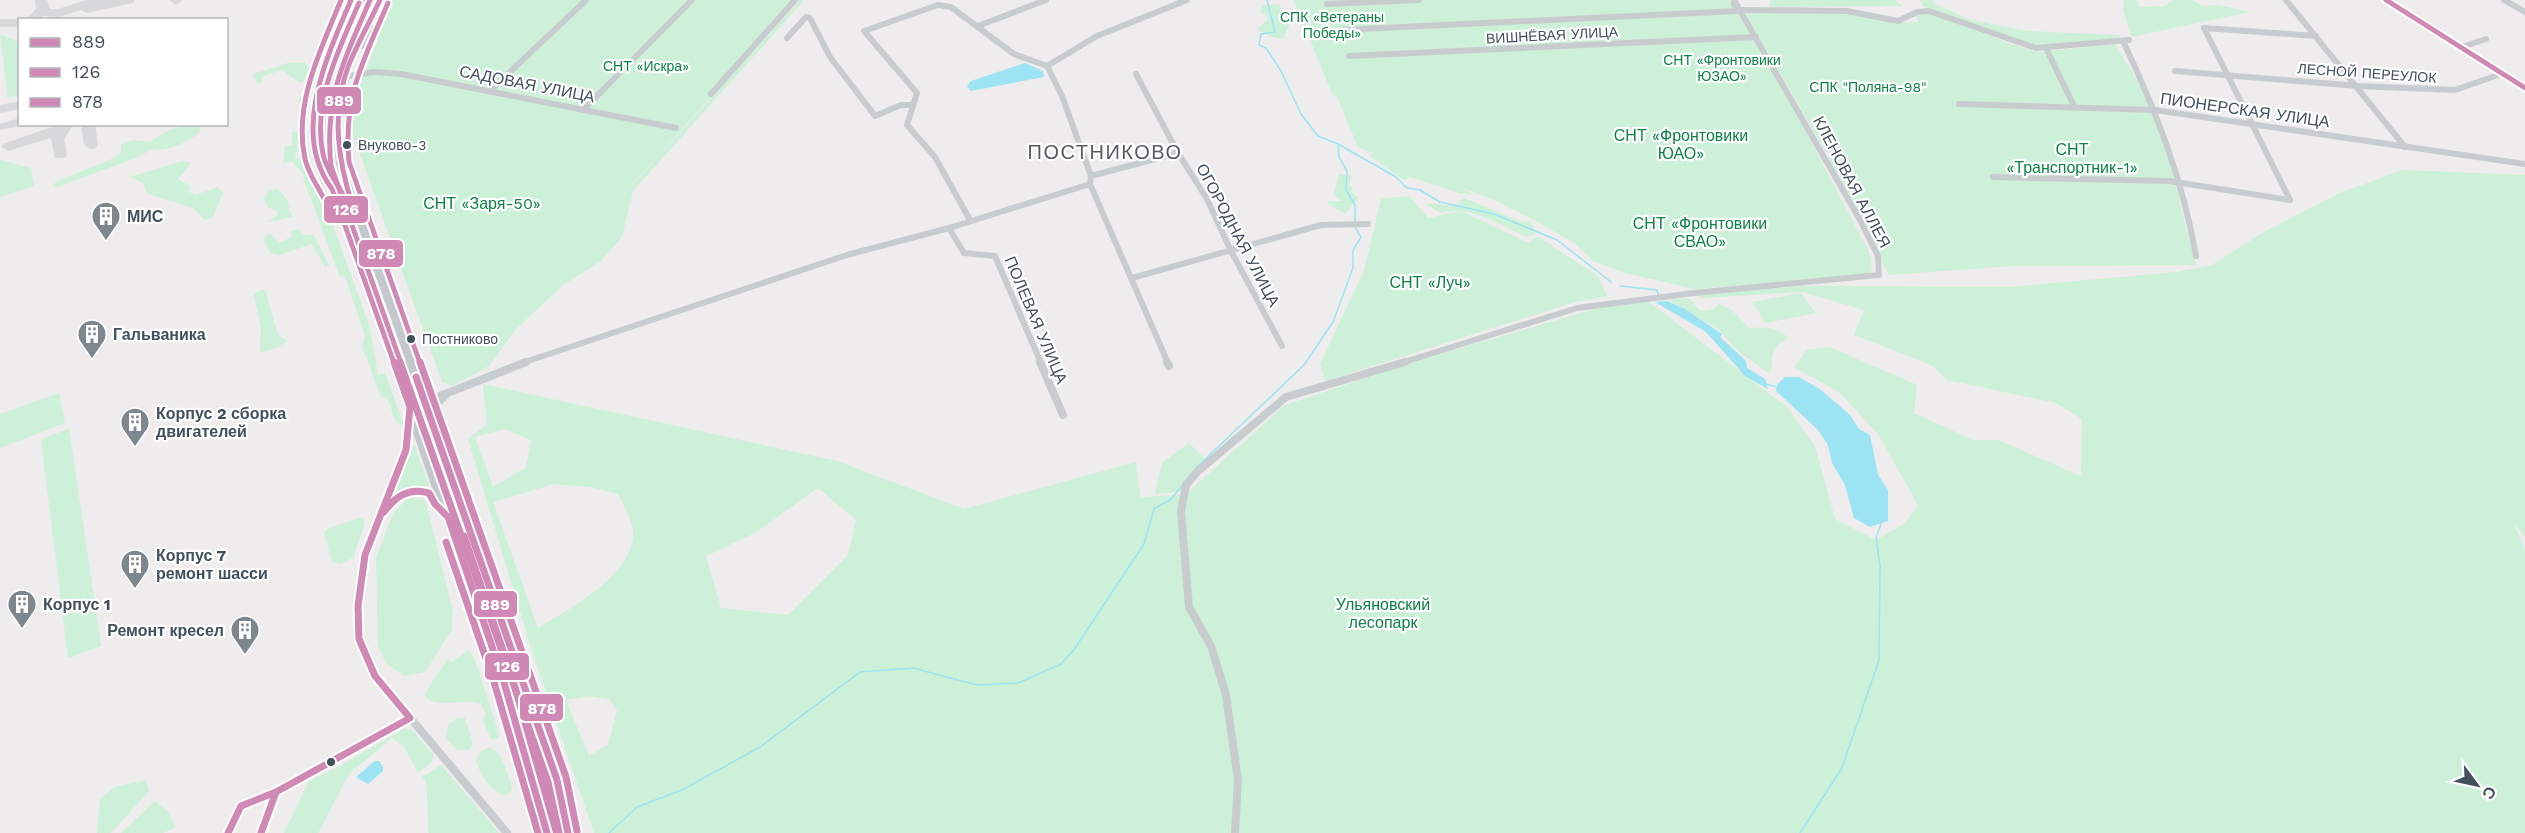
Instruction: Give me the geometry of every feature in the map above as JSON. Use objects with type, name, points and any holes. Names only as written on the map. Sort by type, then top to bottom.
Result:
[{"type":"main road","points":[[332,189],[323,179],[313,152],[316,104],[351,0]]},
{"type":"main road","points":[[362,0],[332,83],[324,113],[323,143],[332,189],[410,407],[503,679],[548,833]]},
{"type":"main road","points":[[370,0],[344,77],[335,125],[340,164],[352,205],[422,391],[556,780],[568,833]]},
{"type":"main road","points":[[349,64],[380,0]]},
{"type":"street","points":[[490,91],[586,0]]},
{"type":"street","points":[[584,109],[692,0]]},
{"type":"street","points":[[711,94],[795,0]]},
{"type":"street","points":[[978,26],[1046,0]]},
{"type":"street","points":[[1047,66],[1071,48],[1109,29],[1187,0]]},
{"type":"street","points":[[1327,4],[1419,0]]},
{"type":"street","name":"КЛЕНОВАЯ АЛЛЕЯ","points":[[1234,833],[1238,780],[1226,695],[1211,646],[1189,609],[1181,511],[1186,485],[1221,451],[1286,397],[1370,374],[1577,308],[1694,292],[1879,275],[1878,256],[1865,230],[1733,0]]},
{"type":"street","points":[[2286,0],[2358,86],[2405,147]]},
{"type":"street","points":[[2386,0],[2525,88]]},
{"type":"street","points":[[2504,0],[2525,12]]},
{"type":"street","points":[[970,220],[956,191],[922,138],[907,124],[917,93],[864,31],[946,4],[1014,54],[1047,66],[1062,96],[1090,180],[1169,366]]},
{"type":"street","points":[[1340,30],[1739,10],[1847,11],[1898,21],[1917,12],[1929,11],[2011,41],[2046,48],[2126,40],[2182,183],[2196,256]]},
{"type":"street","points":[[787,38],[806,17],[810,18],[830,57],[875,116],[901,105],[912,105]]},
{"type":"street","points":[[1993,177],[2182,183],[2290,200],[2204,28],[2316,36]]},
{"type":"street","name":"ВИШНЁВАЯ УЛИЦА","points":[[1349,56],[1756,37]]},
{"type":"street","points":[[2459,48],[2486,39]]},
{"type":"street","points":[[2046,48],[2074,106]]},
{"type":"street","name":"ЛЕСНОЙ ПЕРЕУЛОК","points":[[2175,70],[2358,86],[2455,90],[2501,74]]},
{"type":"street","name":"САДОВАЯ УЛИЦА","points":[[344,77],[373,72],[400,74],[676,128]]},
{"type":"street","name":"ОГОРОДНАЯ УЛИЦА","points":[[1136,74],[1178,153],[1208,199],[1231,251],[1282,346]]},
{"type":"street","name":"ПИОНЕРСКАЯ УЛИЦА","points":[[1959,104],[2155,110],[2525,164]]},
{"type":"street","points":[[422,391],[435,398],[446,395],[528,361],[658,317],[847,255],[949,228],[1178,153]]},
{"type":"street","points":[[1132,278],[1321,225],[1368,224]]},
{"type":"street","name":"ПОЛЕВАЯ УЛИЦА","points":[[949,228],[964,253],[994,256],[1063,416]]},
{"type":"street","points":[[431,417],[435,405],[446,395]]},
{"type":"street","points":[[410,407],[406,450],[362,566],[359,583],[360,643],[375,676],[507,833]]},
{"type":"street","points":[[375,529],[391,502],[402,494],[416,490],[429,493],[435,504],[448,518]]},
{"type":"street","points":[[261,833],[276,792],[410,718]]},
{"type":"green space","points":[[392,0],[798,0],[560,265],[800,0],[804,0],[633,191],[622,237],[601,261],[563,285],[515,330],[489,366],[452,386],[442,382],[347,118],[356,81],[370,72],[366,71]]},
{"type":"green space","points":[[1294,0],[1730,0],[1735,12],[1749,24],[1870,254],[1872,271],[1867,275],[1695,289],[1625,273],[1593,261],[1576,244],[1541,224],[1501,203],[1456,185],[1475,195],[1459,193],[1410,177],[1404,180],[1370,156],[1373,153],[1358,147],[1337,97],[1332,94]]},
{"type":"green space","points":[[1771,0],[1895,0],[1903,6],[1769,7]]},
{"type":"green space","points":[[1920,0],[1932,0],[1935,4],[1971,20],[2028,31],[2120,35],[2120,39],[2043,47],[2019,41],[1923,6]]},
{"type":"green space","points":[[2124,0],[2136,0],[2140,7],[2165,6],[2174,0],[2192,0],[2203,6],[2218,5],[2250,12],[2131,37],[2123,9]]},
{"type":"green space","points":[[1279,4],[1289,26],[1283,39],[1269,36],[1257,29],[1269,18],[1260,11],[1262,5]]},
{"type":"green space","points":[[1842,11],[1899,23],[1918,22],[1916,15],[1930,13],[2022,48],[2039,52],[2115,44],[2154,109],[2179,182],[2179,201],[2196,265],[2014,266],[1889,275],[1828,158],[1831,153],[1825,151],[1746,14],[1748,12]]},
{"type":"green space","points":[[0,34],[18,42],[18,95],[8,98]]},
{"type":"green space","points":[[320,50],[326,52],[309,102],[302,104],[302,101],[298,102],[300,96],[304,96],[307,79]]},
{"type":"green space","points":[[288,63],[306,63],[309,69],[304,81],[300,83],[282,70],[263,76],[261,83],[257,84],[253,74]]},
{"type":"green space","points":[[307,108],[297,147],[300,151],[296,152],[295,158],[306,158],[322,195],[370,328],[378,375],[385,373],[404,426],[396,422],[388,400],[381,397],[362,346],[365,336],[345,276],[340,277],[303,178],[305,176],[293,162],[283,163],[285,146],[292,145],[292,132],[297,131],[301,109]]},
{"type":"green space","points":[[183,126],[199,126],[201,130],[178,145],[164,149],[151,149],[139,157],[57,187],[54,185],[56,182],[116,157],[121,152],[121,145],[133,140],[149,142],[167,131]]},
{"type":"green space","points":[[0,160],[31,168],[34,186],[0,197]]},
{"type":"green space","points":[[183,161],[191,163],[178,179],[190,186],[189,192],[195,195],[218,187],[223,193],[213,217],[205,220],[193,208],[148,194],[143,183],[130,177]]},
{"type":"green space","name":"Ульяновский лесопарк","points":[[2402,170],[2525,175],[2525,537],[2513,521],[2525,550],[2525,833],[594,833],[531,648],[468,439],[487,424],[483,384],[837,461],[964,509],[1136,462],[1140,497],[1185,495],[1285,405],[1420,360],[1605,306],[1649,302],[1787,407],[1815,446],[1835,519],[1876,540],[1904,524],[1918,505],[1878,434],[1839,392],[1794,367],[1807,350],[1830,347],[1917,385],[1914,413],[1973,440],[1998,440],[2081,476],[2082,419],[2056,403],[1947,380],[1931,365],[1854,335],[1864,310],[1802,292],[1703,298],[1697,295],[1802,286],[2010,287],[2176,272],[2212,265],[2262,233],[2340,193]],"holes":[[[505,429],[531,440],[526,468],[493,487],[475,437]],[[554,484],[590,487],[618,494],[633,528],[630,548],[623,563],[612,577],[582,601],[538,628],[493,502]],[[818,488],[856,520],[848,555],[788,615],[721,608],[706,556],[755,533]],[[590,696],[609,699],[617,710],[608,745],[589,756],[566,700]]]},
{"type":"green space","points":[[1339,174],[1351,176],[1349,185],[1353,188],[1351,192],[1358,198],[1345,214],[1328,204],[1329,201],[1341,201],[1334,194]]},
{"type":"green space","points":[[277,188],[287,200],[292,217],[268,222],[278,215],[276,210],[268,208],[264,199],[268,191]]},
{"type":"green space","name":"СНТ «Луч»","points":[[1409,196],[1428,218],[1461,211],[1528,243],[1537,236],[1598,276],[1607,296],[1575,302],[1325,381],[1320,364],[1364,271],[1381,199]]},
{"type":"green space","points":[[1464,198],[1522,222],[1531,221],[1535,234],[1526,237],[1473,213],[1451,211],[1440,213],[1426,203],[1454,206]]},
{"type":"green space","points":[[299,229],[304,235],[314,235],[329,265],[325,267],[312,244],[279,255],[270,253],[263,238],[270,234],[279,242],[291,238],[291,232]]},
{"type":"green space","points":[[265,290],[278,335],[287,341],[278,347],[260,353],[261,329],[254,294]]},
{"type":"green space","points":[[1801,293],[1816,313],[1766,323],[1752,302]]},
{"type":"green space","points":[[1689,298],[1701,311],[1713,309],[1719,304],[1732,310],[1749,328],[1770,328],[1784,334],[1788,338],[1779,344],[1774,352],[1771,372],[1767,372],[1738,351],[1718,329],[1669,300]]},
{"type":"green space","points":[[59,393],[65,423],[0,448],[0,414]]},
{"type":"green space","points":[[69,428],[101,646],[68,658],[41,440]]},
{"type":"green space","points":[[1189,443],[1205,459],[1179,492],[1155,494],[1162,463]]},
{"type":"green space","points":[[414,444],[429,486],[411,486],[394,494]]},
{"type":"green space","points":[[408,498],[422,499],[426,503],[453,612],[451,631],[425,672],[404,676],[386,663],[378,646],[376,558],[393,513]]},
{"type":"green space","points":[[359,518],[364,520],[364,526],[353,558],[340,564],[332,562],[324,533],[327,529]]},
{"type":"green space","points":[[469,650],[475,660],[498,730],[499,736],[494,740],[490,737],[483,720],[486,713],[481,704],[474,702],[440,703],[426,698],[425,693],[447,660],[452,662]]},
{"type":"green space","points":[[457,718],[465,718],[473,744],[469,750],[457,750],[446,738],[448,725]]},
{"type":"green space","points":[[405,728],[412,730],[434,756],[432,762],[418,773],[404,747],[392,738],[349,774],[318,833],[284,833],[309,781],[340,766]]},
{"type":"green space","points":[[489,747],[498,754],[504,764],[512,787],[505,796],[494,790],[487,782],[476,762],[480,752]]},
{"type":"green space","points":[[441,765],[499,833],[429,833],[426,782],[422,777]]},
{"type":"green space","points":[[146,780],[149,791],[111,833],[97,833],[100,799],[115,787]]},
{"type":"green space","points":[[155,801],[168,812],[176,827],[163,833],[121,833]]},
{"type":"water","points":[[1025,63],[1043,71],[1044,77],[971,91],[967,86],[971,81]]},
{"type":"water","points":[[1667,301],[1685,309],[1722,334],[1720,337],[1746,361],[1747,368],[1765,379],[1768,389],[1745,376],[1706,332],[1655,302]]},
{"type":"water","points":[[1785,377],[1799,377],[1821,390],[1850,415],[1859,429],[1870,435],[1878,475],[1888,490],[1888,521],[1870,527],[1854,518],[1845,485],[1832,463],[1828,445],[1818,430],[1776,391],[1777,385]]},
{"type":"water","points":[[375,761],[379,761],[383,771],[368,784],[356,777]]},
{"type":"waterway","points":[[1267,0],[1275,32],[1261,34],[1259,45],[1266,48],[1281,71],[1301,114],[1318,136],[1338,144]]},
{"type":"waterway","points":[[1338,144],[1396,177],[1407,188],[1420,190],[1440,202],[1494,214],[1557,240],[1611,282]]},
{"type":"waterway","points":[[1338,144],[1339,157],[1347,171],[1346,190],[1355,205],[1355,222]]},
{"type":"waterway","points":[[1196,468],[1304,365],[1333,322],[1353,268],[1353,250],[1361,237],[1355,227]]},
{"type":"waterway","points":[[1620,286],[1657,290],[1658,294]]},
{"type":"waterway","points":[[1766,384],[1776,387]]},
{"type":"waterway","points":[[609,833],[637,807],[682,790],[760,747],[860,672],[913,668],[977,685],[1018,683],[1061,664],[1073,651],[1144,544],[1154,509],[1171,499],[1182,486]]},
{"type":"waterway","points":[[1800,833],[1842,768],[1879,660],[1880,566],[1876,538],[1881,524]]},
{"type":"taxiway","points":[[41,0],[42,10]]},
{"type":"taxiway","points":[[42,10],[47,13],[59,13],[98,0]]},
{"type":"taxiway","points":[[87,9],[129,0]]},
{"type":"taxiway","points":[[33,18],[42,10]]},
{"type":"taxiway","points":[[0,23],[18,23]]},
{"type":"taxiway","points":[[0,109],[18,105]]},
{"type":"taxiway","points":[[4,127],[18,123]]},
{"type":"taxiway","points":[[60,155],[57,139],[65,126]]},
{"type":"taxiway","points":[[88,126],[91,145]]},
{"type":"taxiway","points":[[8,147],[57,131]]},
{"type":"transit line","name":"878","points":[[332,217],[307,167],[302,139],[302,119],[311,78],[341,0]]},
{"type":"transit line","name":"889","points":[[261,833],[276,792],[410,718],[375,676],[367,662],[359,639],[358,606],[365,555],[406,450],[410,407],[332,189],[320,173],[312,129],[320,84],[351,0]]},
{"type":"transit line","name":"126","points":[[370,0],[344,61],[332,98],[328,141],[331,166],[548,782],[559,833]]},
{"type":"transit line","name":"889","points":[[353,207],[340,154],[337,120],[339,102],[348,67],[380,0]]},
{"type":"transit line","name":"889","points":[[2386,0],[2525,88]]},
{"type":"transit line","name":"126","points":[[350,213],[344,193],[324,159],[320,136],[324,97],[359,3]]},
{"type":"transit line","name":"878","points":[[388,3],[362,62],[351,98],[347,138],[349,162],[566,777],[577,831]]},
{"type":"transit line","name":"889","points":[[416,377],[557,780],[568,833]]},
{"type":"transit line","name":"889","points":[[384,512],[398,497],[416,490],[429,493],[435,504],[448,517],[503,679],[547,833]]},
{"type":"transit line","name":"878","points":[[464,536],[512,677],[556,831]]},
{"type":"transit line","name":"126","points":[[446,542],[494,682],[538,833]]},
{"type":"transit line","name":"889","points":[[228,833],[241,806],[276,792]]},
{"type":"place","name":"Внуково-3","points":[[347,145]]},
{"type":"place","name":"МИС","points":[[106,242]]},
{"type":"place","name":"Постниково","points":[[411,339]]},
{"type":"place","name":"Гальваника","points":[[92,360]]},
{"type":"place","name":"Корпус 2 сборка двигателей","points":[[135,448]]},
{"type":"place","name":"Корпус 7 ремонт шасси","points":[[135,590]]},
{"type":"place","name":"Корпус 1","points":[[22,630]]},
{"type":"place","name":"Ремонт кресел","points":[[245,656]]},
{"type":"district","name":"ПОСТНИКОВО","points":[[1105,152]]},
{"type":"park label","name":"СПК «Ветераны Победы»","points":[[1332,26]]},
{"type":"park label","name":"СНТ «Искра»","points":[[646,66]]},
{"type":"park label","name":"СНТ «Фронтовики ЮЗАО»","points":[[1722,68]]},
{"type":"park label","name":"СПК \"Поляна-98\"","points":[[1868,87]]},
{"type":"park label","name":"СНТ «Фронтовики ЮАО»","points":[[1681,144]]},
{"type":"park label","name":"СНТ «Транспортник-1»","points":[[2072,158]]},
{"type":"park label","name":"СНТ «Заря-50»","points":[[482,203]]},
{"type":"park label","name":"СНТ «Фронтовики СВАО»","points":[[1700,232]]}]
